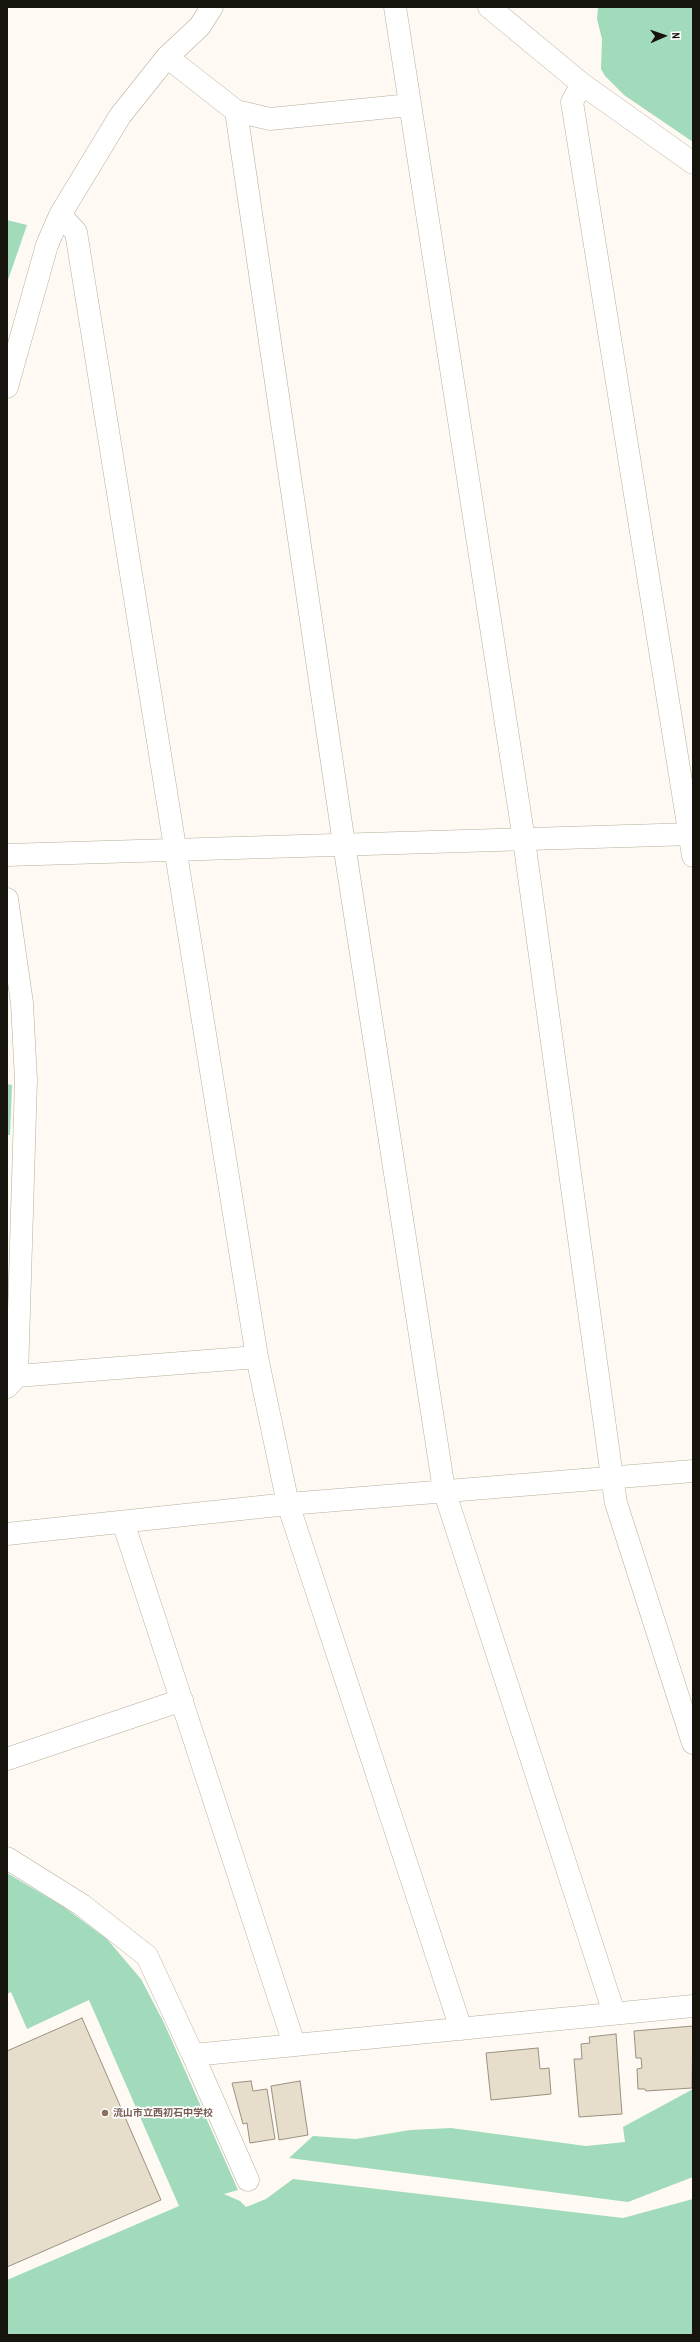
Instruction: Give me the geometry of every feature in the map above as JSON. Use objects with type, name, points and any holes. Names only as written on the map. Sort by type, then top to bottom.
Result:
[{"type":"street","points":[[7,387],[47,245],[60,216],[120,116],[167,57],[200,26],[212,7]]},
{"type":"street","points":[[395,7],[524,840],[616,1503],[693,1743]]},
{"type":"street","points":[[489,7],[582,84],[693,163]]},
{"type":"street","points":[[167,57],[236,111],[270,118],[410,105]]},
{"type":"street","points":[[582,84],[572,102],[692,834],[693,856]]},
{"type":"street","points":[[236,111],[344,844],[444,1490],[614,2013]]},
{"type":"street","points":[[60,216],[76,232],[174,851],[257,1357],[288,1504],[461,2029]]},
{"type":"street","points":[[7,855],[692,834]]},
{"type":"street","points":[[7,898],[22,1004],[26,1080],[12,1382],[257,1357]]},
{"type":"street","points":[[7,1534],[288,1504],[444,1490],[693,1471]]},
{"type":"street","points":[[123,1522],[294,2044]]},
{"type":"street","points":[[7,1759],[182,1700]]},
{"type":"street","points":[[7,1858],[82,1905],[147,1956],[193,2055],[248,2180]]},
{"type":"street","points":[[193,2055],[693,2006]]},
{"type":"green space","points":[[598,7],[693,7],[693,142],[624,95],[605,76],[601,69],[602,39],[597,19]]},
{"type":"green space","points":[[7,220],[27,225],[7,283]]},
{"type":"green space","points":[[7,1084],[12,1085],[10,1135],[7,1135]]},
{"type":"green space","name":"流山市立西初石中学校","points":[[7,1873],[64,1907],[107,1939],[141,1979],[164,2023],[238,2190],[224,2194],[240,2201],[246,2207],[266,2199],[293,2179],[623,2218],[693,2199],[693,2335],[7,2335],[7,2280],[179,2206],[89,2000],[27,2029],[11,1992],[7,1994]]},
{"type":"green space","points":[[693,2089],[693,2177],[628,2202],[289,2158],[313,2136],[356,2139],[410,2130],[451,2128],[586,2146],[625,2142],[623,2127]]},
{"type":"building","points":[[82,2018],[161,2200],[7,2267],[7,2051]]},
{"type":"building","points":[[693,2026],[692,2088],[646,2091],[645,2089],[638,2089],[637,2069],[642,2068],[641,2058],[636,2058],[634,2031]]},
{"type":"building","points":[[616,2034],[622,2114],[579,2117],[574,2059],[582,2059],[581,2044],[590,2043],[589,2037]]},
{"type":"building","points":[[538,2048],[540,2069],[549,2068],[551,2094],[491,2100],[486,2053]]},
{"type":"building","points":[[251,2081],[253,2091],[267,2089],[275,2139],[250,2143],[247,2123],[243,2124],[232,2083]]},
{"type":"building","points":[[300,2081],[308,2135],[279,2140],[271,2086]]},
{"type":"place","name":"流山市立西初石中学校","points":[[105,2113]]}]
